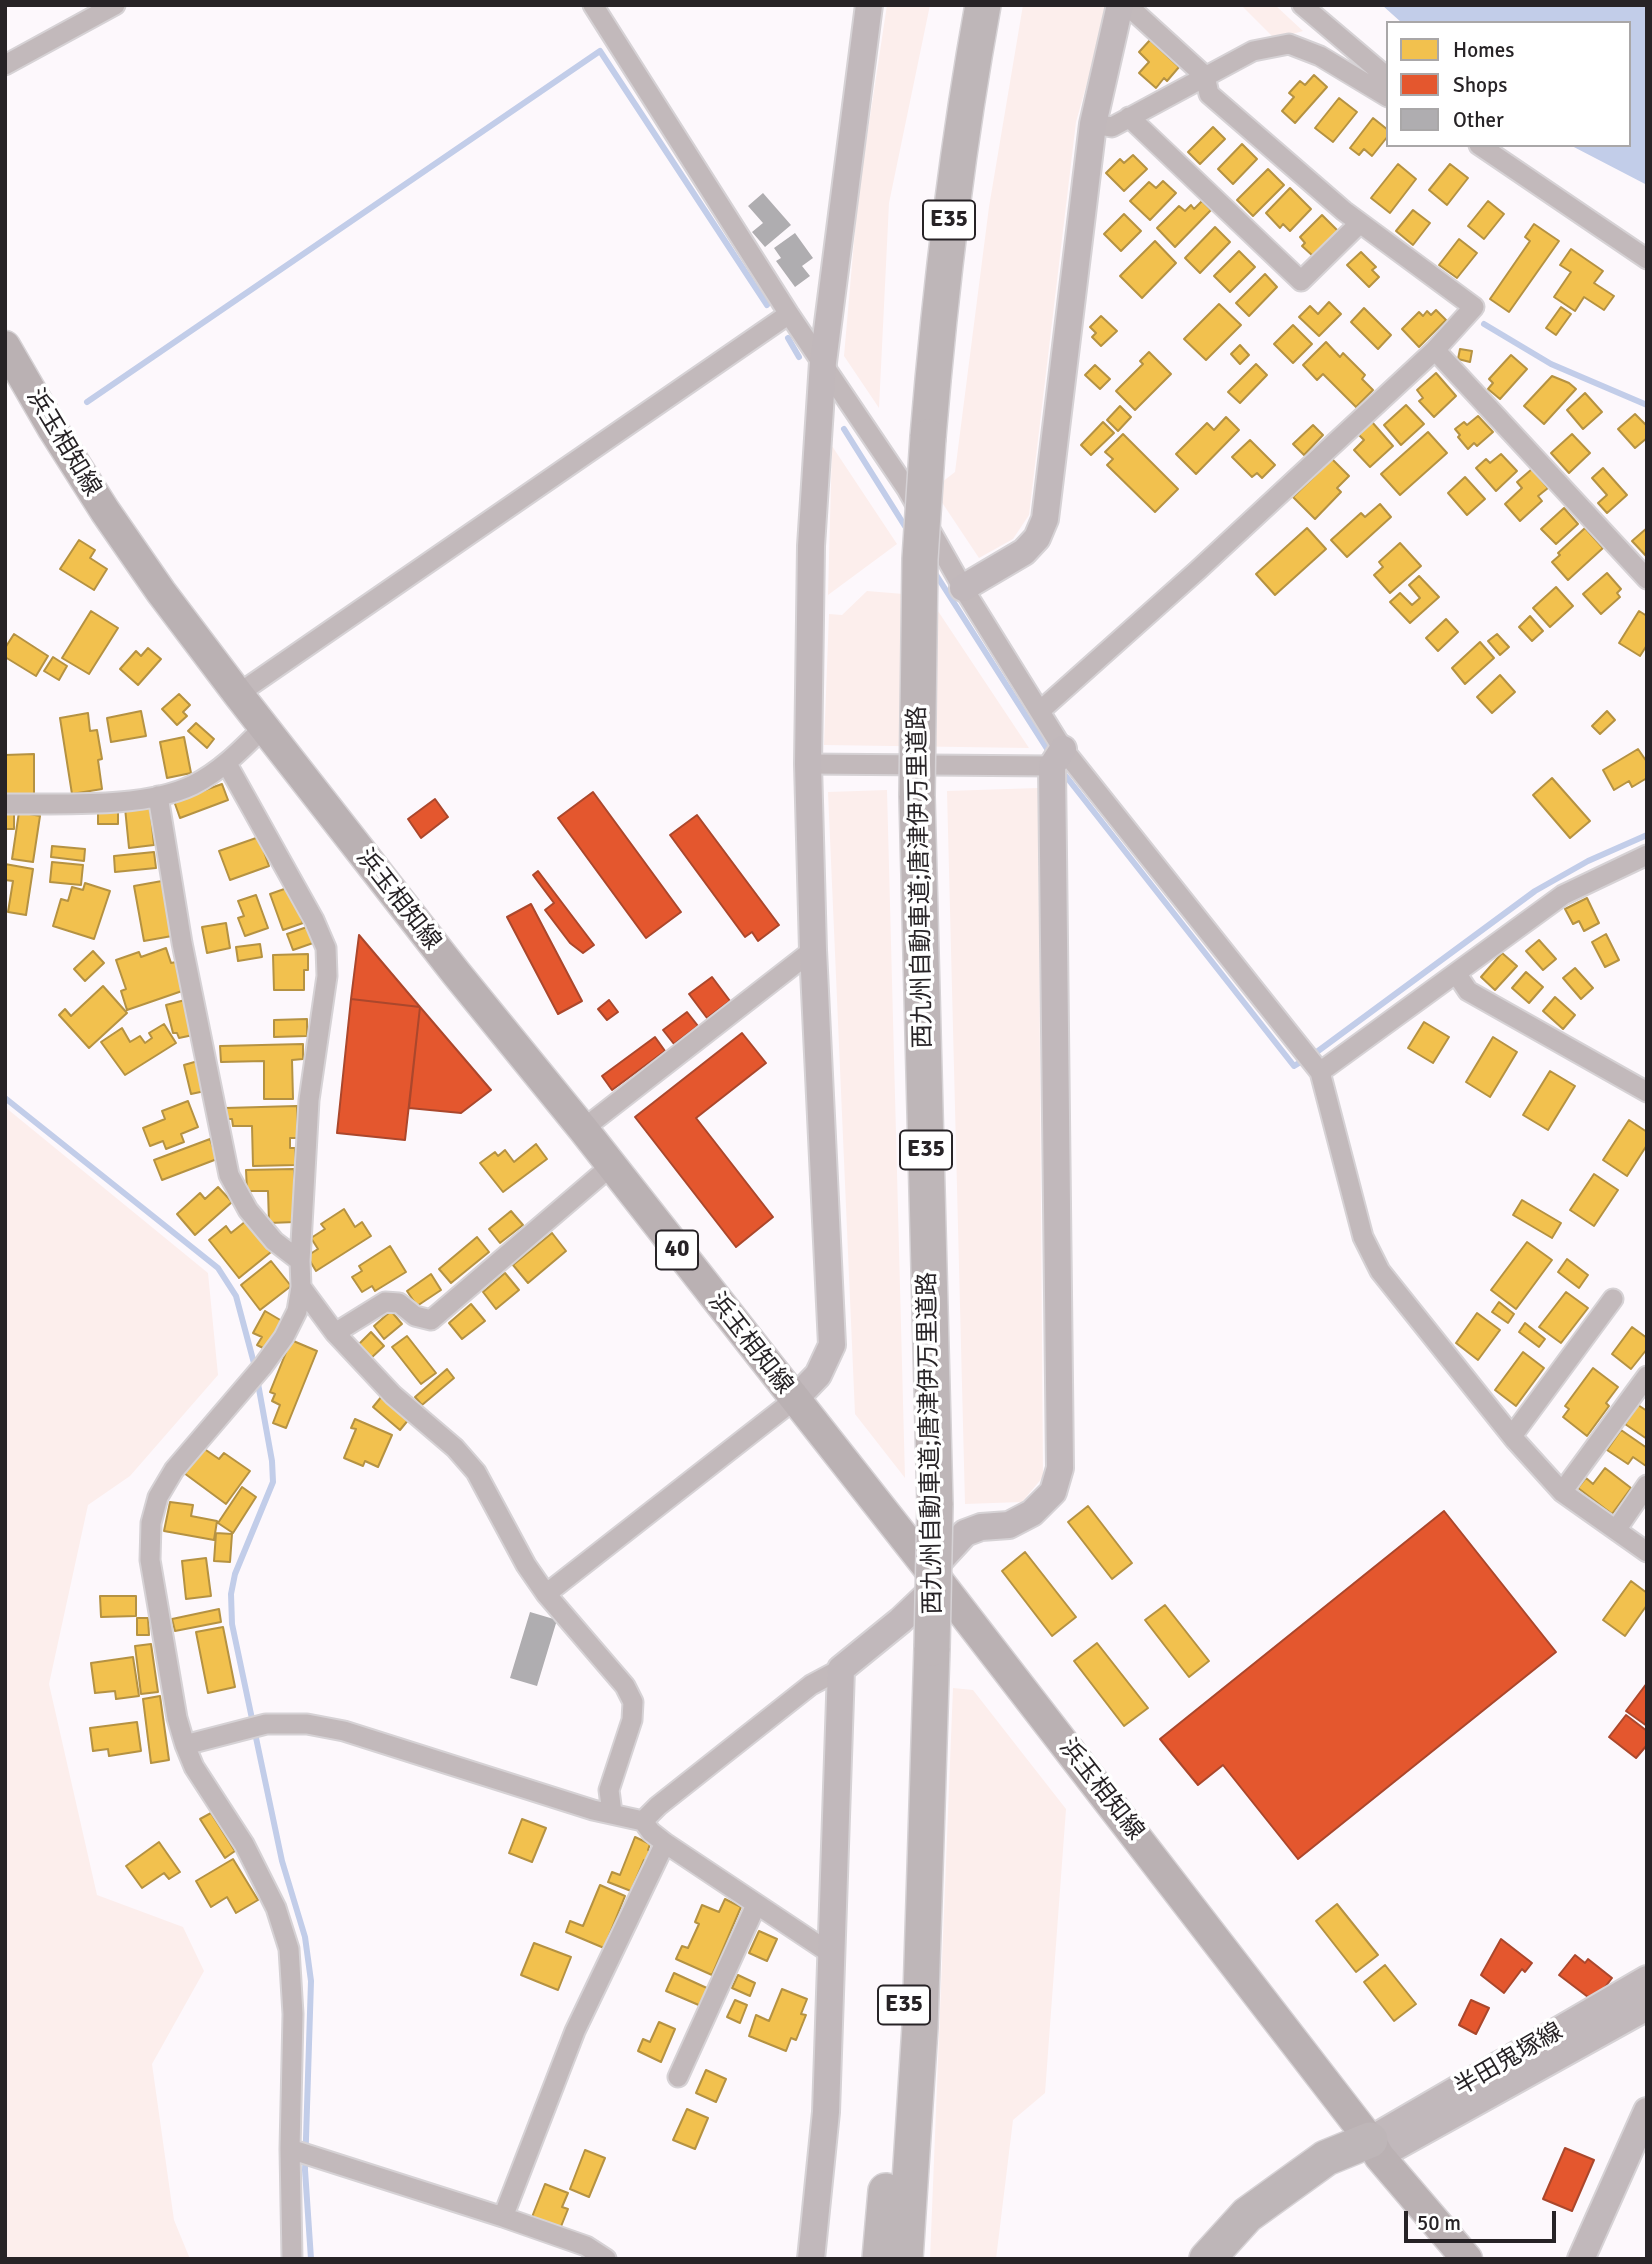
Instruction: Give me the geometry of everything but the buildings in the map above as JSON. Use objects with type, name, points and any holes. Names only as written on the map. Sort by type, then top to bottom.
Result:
[{"type":"highway","name":"西九州自動車道;唐津伊万里道路","points":[[905,2259],[920,2027],[935,1505],[917,796],[920,559],[937,323],[968,88],[983,5]]},
{"type":"highway","name":"西九州自動車道;唐津伊万里道路","points":[[880,2259],[928,1752]]},
{"type":"highway","points":[[1207,2259],[1247,2215],[1326,2158],[1375,2148]]},
{"type":"highway","points":[[1237,2259],[1271,2226],[1375,2148]]},
{"type":"main road","name":"浜玉相知線","points":[[5,346],[105,511],[161,592],[238,694],[456,974],[583,1129],[935,1577],[1375,2148],[1467,2259]]},
{"type":"street","points":[[5,65],[115,5]]},
{"type":"street","points":[[593,5],[789,314],[907,489],[963,588],[1040,711],[1058,758],[1319,1070],[1363,1237],[1380,1270],[1512,1436],[1562,1492],[1647,1552]]},
{"type":"street","points":[[546,1594],[794,1399],[818,1375],[832,1345],[813,950],[808,764],[811,545],[823,362],[869,5]]},
{"type":"street","points":[[963,588],[1024,552],[1037,538],[1045,519],[1093,124],[1121,5]]},
{"type":"street","points":[[1040,711],[1198,570],[1435,350],[1474,307],[1360,223],[1209,94],[1205,76],[1127,5]]},
{"type":"street","points":[[1302,5],[1386,76]]},
{"type":"street","points":[[1093,124],[1112,127],[1253,51],[1289,44],[1320,56],[1386,96]]},
{"type":"street","points":[[1129,117],[1301,281],[1360,223]]},
{"type":"street","points":[[1482,147],[1647,259]]},
{"type":"street","points":[[238,694],[789,314]]},
{"type":"street","points":[[1435,350],[1647,579]]},
{"type":"street","points":[[5,804],[96,803],[158,796],[192,785],[227,764],[264,727]]},
{"type":"street","points":[[808,764],[1058,758]]},
{"type":"street","points":[[643,1821],[658,1806],[811,1685],[841,1669],[900,1621],[965,1533],[981,1527],[1009,1525],[1032,1513],[1053,1492],[1060,1468],[1058,758]]},
{"type":"street","points":[[227,764],[314,920],[326,948],[327,976],[309,1100],[300,1261],[301,1287],[297,1311],[284,1337],[174,1470],[158,1497],[151,1523],[150,1560],[177,1718],[185,1745],[194,1767],[244,1844],[276,1908],[289,1949],[302,2153],[292,2259]]},
{"type":"street","points":[[158,796],[181,943],[229,1175],[248,1210],[274,1241],[300,1261]]},
{"type":"street","points":[[1319,1070],[1563,895],[1647,855]]},
{"type":"street","points":[[583,1129],[813,950]]},
{"type":"street","points":[[1456,973],[1468,991],[1647,1092]]},
{"type":"street","points":[[335,1333],[385,1302],[399,1303],[415,1316],[431,1320],[611,1166]]},
{"type":"street","points":[[301,1287],[335,1333],[393,1395],[455,1448],[475,1472],[526,1565],[546,1594],[625,1686],[633,1702],[632,1720],[609,1790],[612,1813]]},
{"type":"street","points":[[1512,1436],[1613,1299]]},
{"type":"street","points":[[1562,1492],[1647,1376]]},
{"type":"street","points":[[1616,1530],[1647,1485]]},
{"type":"street","points":[[811,2259],[826,2112],[841,1669]]},
{"type":"street","points":[[185,1745],[266,1724],[307,1724],[344,1731],[593,1810],[643,1821],[664,1843],[833,1955]]},
{"type":"street","points":[[503,2217],[575,2031],[664,1843]]},
{"type":"street","points":[[678,2077],[756,1905]]},
{"type":"street","name":"半田鬼塚線","points":[[1375,2148],[1646,1989]]},
{"type":"street","points":[[1581,2259],[1647,2110]]},
{"type":"street","points":[[302,2153],[503,2217],[584,2253],[606,2259]]},
{"type":"shaded area","points":[[887,5],[930,5],[889,203],[879,408],[844,356],[858,196]]},
{"type":"shaded area","points":[[1023,5],[1109,5],[1076,122],[1029,515],[1013,539],[979,558],[933,489],[955,472],[989,207]]},
{"type":"shaded area","points":[[1241,5],[1275,5],[1303,31],[1275,39]]},
{"type":"shaded area","points":[[832,446],[897,544],[828,595]]},
{"type":"shaded area","points":[[867,591],[928,596],[1029,748],[824,745],[829,614],[842,615]]},
{"type":"shaded area","points":[[1038,788],[1043,1477],[1022,1502],[965,1504],[947,791]]},
{"type":"shaded area","points":[[887,790],[905,1478],[855,1414],[828,792]]},
{"type":"shaded area","points":[[5,1107],[208,1273],[218,1375],[130,1476],[88,1505],[49,1684],[97,1895],[183,1927],[204,1971],[152,2064],[174,2220],[190,2259],[5,2259]]},
{"type":"shaded area","points":[[953,1688],[973,1690],[1066,1809],[1045,2093],[1013,2120],[996,2259],[930,2259]]},
{"type":"water","points":[[1382,5],[1647,5],[1647,185],[1574,147],[1631,147],[1631,21],[1400,21]]},
{"type":"waterway","points":[[87,402],[600,51],[767,305]]},
{"type":"waterway","points":[[1484,324],[1551,364],[1647,405]]},
{"type":"waterway","points":[[788,338],[799,357]]},
{"type":"waterway","points":[[844,429],[908,531]]},
{"type":"waterway","points":[[933,570],[1051,755]]},
{"type":"waterway","points":[[1061,770],[1294,1066],[1535,891],[1588,861],[1647,835]]},
{"type":"waterway","points":[[5,1098],[218,1268],[236,1296],[255,1367]]},
{"type":"waterway","points":[[257,1378],[272,1461],[273,1482],[235,1574],[231,1594],[232,1624],[282,1861],[305,1937],[311,1981],[305,2170],[311,2259]]}]
